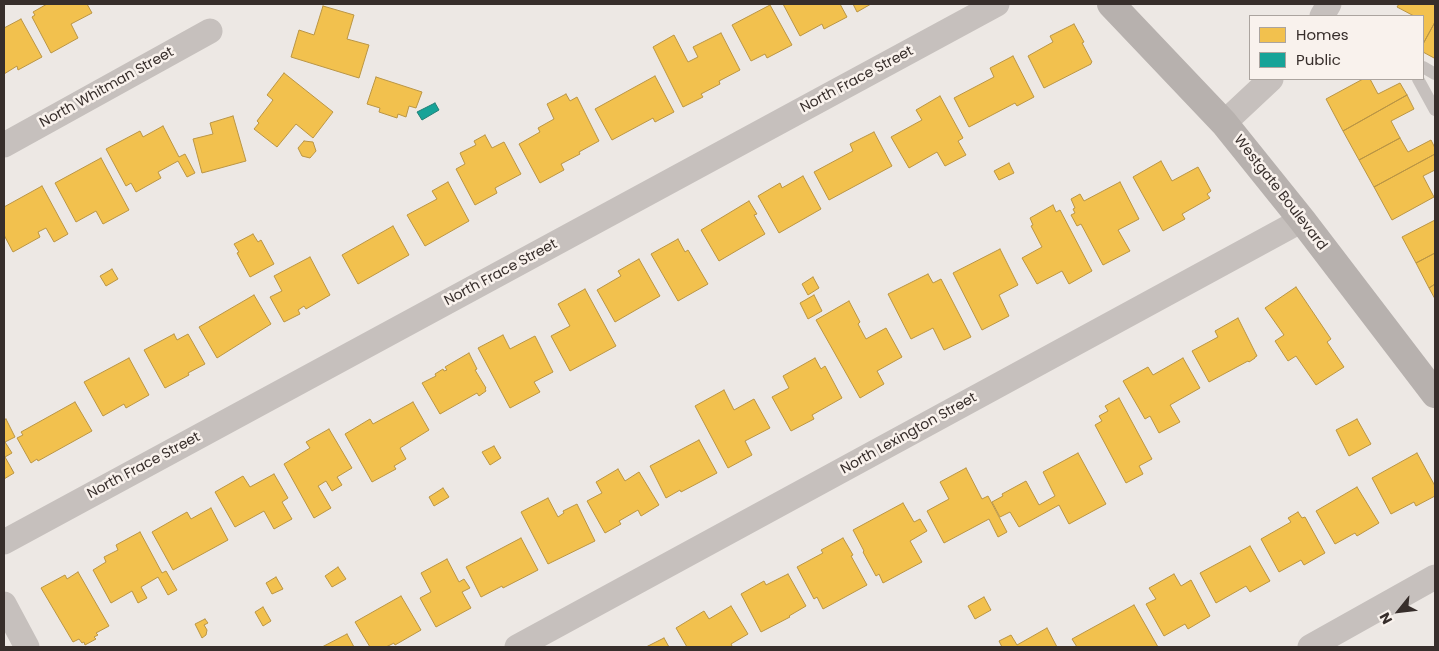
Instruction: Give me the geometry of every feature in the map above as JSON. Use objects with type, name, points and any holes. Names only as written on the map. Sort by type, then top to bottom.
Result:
[{"type":"street","name":"North Frace Street","points":[[4,542],[997,4]]},
{"type":"street","name":"Westgate Boulevard","points":[[1111,4],[1224,123],[1302,220],[1435,394]]},
{"type":"street","points":[[1323,15],[1329,4]]},
{"type":"street","name":"North Whitman Street","points":[[4,145],[210,31]]},
{"type":"street","points":[[1224,123],[1270,80]]},
{"type":"street","name":"North Lexington Street","points":[[517,647],[1302,220]]},
{"type":"street","points":[[1310,647],[1435,577]]},
{"type":"street","points":[[4,604],[27,647]]},
{"type":"lane","points":[[1424,68],[1435,74]]},
{"type":"lane","points":[[1419,80],[1435,110]]},
{"type":"building: Homes","points":[[47,4],[87,4],[92,13],[71,24],[78,38],[51,53],[32,17],[35,15],[33,12]]},
{"type":"building: Homes","points":[[783,4],[840,4],[847,17],[824,29],[822,24],[800,36]]},
{"type":"building: Homes","points":[[853,4],[871,4],[857,12]]},
{"type":"building: Homes","points":[[1399,4],[1435,4],[1435,22],[1424,42],[1424,15],[1412,15],[1397,7]]},
{"type":"building: Homes","points":[[770,5],[792,45],[767,58],[765,54],[751,61],[732,25]]},
{"type":"building: Homes","points":[[323,6],[354,15],[347,39],[369,45],[359,78],[291,57],[299,30],[314,35]]},
{"type":"building: Homes","points":[[21,19],[42,57],[18,70],[17,66],[4,74],[4,28]]},
{"type":"building: Homes","points":[[1435,22],[1434,58],[1424,53],[1424,42]]},
{"type":"building: Homes","points":[[1074,24],[1092,62],[1044,88],[1028,56],[1053,42],[1050,36]]},
{"type":"building: Homes","points":[[721,33],[740,70],[719,81],[720,84],[701,94],[703,97],[683,107],[653,47],[674,35],[688,62],[698,57],[693,47]]},
{"type":"building: Homes","points":[[1013,56],[1034,97],[1017,106],[1015,103],[969,127],[954,98],[994,77],[990,68]]},
{"type":"building: Homes","points":[[284,73],[333,112],[313,138],[296,124],[277,147],[254,129],[259,123],[257,121],[273,100],[267,95]]},
{"type":"building: Homes","points":[[655,76],[674,112],[655,122],[653,118],[612,140],[595,109]]},
{"type":"building: Homes","points":[[376,77],[422,92],[416,108],[409,106],[406,117],[398,114],[397,118],[379,112],[380,108],[367,104]]},
{"type":"building: Homes","points":[[1361,80],[1371,80],[1378,94],[1400,83],[1407,95],[1343,131],[1326,99]]},
{"type":"building: Homes","points":[[566,94],[570,101],[577,97],[599,141],[561,164],[564,170],[540,183],[519,144],[540,132],[538,128],[554,119],[547,104]]},
{"type":"building: Homes","points":[[1407,95],[1414,109],[1391,121],[1400,138],[1359,160],[1343,131]]},
{"type":"building: Homes","points":[[940,96],[963,138],[958,141],[966,155],[945,166],[937,152],[909,168],[891,137],[922,120],[916,110]]},
{"type":"building: Homes","points":[[233,116],[246,161],[202,173],[193,139],[213,134],[210,123]]},
{"type":"building: Homes","points":[[163,126],[179,157],[185,154],[195,173],[187,177],[178,161],[158,172],[161,178],[136,192],[131,183],[126,186],[106,149],[140,131],[143,137]]},
{"type":"building: Homes","points":[[874,132],[892,166],[829,200],[814,172],[853,151],[850,144]]},
{"type":"building: Homes","points":[[485,135],[492,148],[504,142],[521,174],[495,188],[497,193],[475,205],[456,169],[465,164],[460,153],[476,145],[474,141]]},
{"type":"building: Homes","points":[[1400,138],[1408,152],[1431,140],[1435,148],[1435,154],[1374,187],[1359,160]]},
{"type":"building: Homes","points":[[304,141],[313,142],[316,151],[310,158],[302,156],[298,148]]},
{"type":"building: Homes","points":[[1435,154],[1435,170],[1423,176],[1434,197],[1392,220],[1374,187]]},
{"type":"building: Homes","points":[[101,158],[129,210],[103,224],[96,211],[76,222],[55,183]]},
{"type":"building: Homes","points":[[1161,161],[1172,181],[1198,167],[1211,191],[1207,194],[1210,198],[1182,214],[1185,219],[1163,231],[1133,177]]},
{"type":"building: Homes","points":[[1009,163],[1014,173],[999,180],[994,171]]},
{"type":"building: Homes","points":[[803,176],[821,209],[779,233],[758,196],[780,183],[782,188]]},
{"type":"building: Homes","points":[[448,182],[469,221],[425,246],[407,215],[437,199],[432,191]]},
{"type":"building: Homes","points":[[1120,182],[1139,219],[1118,230],[1130,251],[1103,265],[1081,224],[1077,226],[1071,215],[1075,213],[1073,209],[1075,208],[1071,199],[1080,194],[1084,201]]},
{"type":"building: Homes","points":[[42,186],[68,234],[54,242],[46,228],[38,232],[40,237],[13,252],[4,235],[4,207]]},
{"type":"building: Homes","points":[[749,201],[757,214],[754,215],[765,234],[719,261],[701,230]]},
{"type":"building: Homes","points":[[1053,205],[1056,212],[1060,210],[1092,271],[1069,284],[1062,271],[1037,284],[1022,258],[1042,247],[1031,226],[1033,225],[1030,218]]},
{"type":"building: Homes","points":[[1435,220],[1435,253],[1416,263],[1402,237]]},
{"type":"building: Homes","points":[[393,226],[409,255],[358,284],[342,255]]},
{"type":"building: Homes","points":[[253,234],[258,242],[261,240],[274,264],[250,277],[234,244]]},
{"type":"building: Homes","points":[[678,239],[685,252],[688,250],[708,284],[678,301],[651,254]]},
{"type":"building: Homes","points":[[1000,249],[1018,285],[999,295],[1009,316],[982,330],[953,273]]},
{"type":"building: Homes","points":[[1435,253],[1435,284],[1429,288],[1416,263]]},
{"type":"building: Homes","points":[[310,257],[330,295],[306,309],[304,306],[298,310],[300,314],[284,322],[270,297],[282,291],[274,276]]},
{"type":"building: Homes","points":[[639,259],[660,296],[615,322],[597,290],[621,276],[618,271]]},
{"type":"building: Homes","points":[[112,269],[118,279],[106,286],[100,276]]},
{"type":"building: Homes","points":[[928,274],[933,283],[941,279],[971,337],[944,350],[933,328],[911,339],[888,294]]},
{"type":"building: Homes","points":[[813,277],[819,288],[808,295],[802,284]]},
{"type":"building: Homes","points":[[1435,284],[1435,299],[1429,288]]},
{"type":"building: Homes","points":[[1296,287],[1331,339],[1327,342],[1344,367],[1316,385],[1296,356],[1288,361],[1275,341],[1284,335],[1265,308]]},
{"type":"building: Homes","points":[[585,289],[616,346],[570,371],[551,336],[570,326],[558,304]]},
{"type":"building: Homes","points":[[254,295],[271,324],[217,358],[199,327]]},
{"type":"building: Homes","points":[[814,295],[822,311],[808,319],[800,303]]},
{"type":"building: Homes","points":[[849,301],[866,339],[886,328],[902,357],[877,371],[884,384],[860,398],[816,320]]},
{"type":"building: Homes","points":[[1238,318],[1257,356],[1209,382],[1192,351],[1218,337],[1215,331]]},
{"type":"building: Homes","points":[[174,334],[177,340],[188,334],[205,364],[165,388],[144,350]]},
{"type":"building: Homes","points":[[503,335],[510,349],[535,336],[553,372],[534,382],[540,392],[510,408],[478,348]]},
{"type":"building: Homes","points":[[469,353],[486,391],[479,396],[477,393],[440,414],[422,383],[436,376],[435,374],[443,369],[444,371],[447,370],[445,367]]},
{"type":"building: Homes","points":[[129,358],[149,395],[126,408],[124,404],[103,416],[84,382]]},
{"type":"building: Homes","points":[[815,358],[821,369],[825,366],[842,398],[812,415],[814,419],[791,431],[772,397],[789,388],[783,376]]},
{"type":"building: Homes","points":[[1183,358],[1200,388],[1170,405],[1180,422],[1159,433],[1150,416],[1145,419],[1123,381],[1148,367],[1153,375]]},
{"type":"building: Homes","points":[[724,390],[734,410],[754,399],[770,428],[745,441],[752,455],[728,468],[695,406]]},
{"type":"building: Homes","points":[[1119,398],[1152,459],[1139,466],[1143,474],[1126,483],[1095,425],[1102,421],[1099,416],[1108,411],[1105,406]]},
{"type":"building: Homes","points":[[75,402],[92,431],[31,463],[17,438],[23,435],[21,432]]},
{"type":"building: Homes","points":[[413,402],[429,430],[400,448],[406,459],[394,466],[396,469],[372,482],[345,434],[370,419],[373,424]]},
{"type":"building: Homes","points":[[6,419],[15,437],[5,442],[12,453],[5,457],[14,473],[4,479],[4,420]]},
{"type":"building: Homes","points":[[1357,419],[1371,444],[1349,456],[1336,430]]},
{"type":"building: Homes","points":[[329,429],[352,468],[337,477],[342,485],[332,491],[326,481],[318,486],[331,508],[314,518],[284,464],[310,448],[306,442]]},
{"type":"building: Homes","points":[[699,440],[717,473],[666,498],[650,466]]},
{"type":"building: Homes","points":[[494,446],[501,458],[490,465],[482,452]]},
{"type":"building: Homes","points":[[1078,453],[1106,504],[1069,524],[1059,505],[1019,527],[1010,512],[1000,517],[992,502],[1003,496],[1002,494],[1026,481],[1039,505],[1055,496],[1043,472]]},
{"type":"building: Homes","points":[[1417,453],[1435,486],[1435,496],[1416,506],[1414,502],[1391,514],[1372,478]]},
{"type":"building: Homes","points":[[966,468],[982,499],[988,496],[1007,532],[998,537],[989,519],[944,543],[927,511],[949,499],[940,482]]},
{"type":"building: Homes","points":[[618,469],[625,481],[639,472],[659,505],[641,516],[638,510],[619,521],[621,524],[605,533],[587,501],[602,493],[596,482]]},
{"type":"building: Homes","points":[[274,474],[288,498],[282,502],[292,519],[274,529],[264,511],[235,527],[215,492],[243,476],[250,487]]},
{"type":"building: Homes","points":[[1357,487],[1379,523],[1357,536],[1355,533],[1335,544],[1316,511]]},
{"type":"building: Homes","points":[[443,488],[449,497],[434,506],[429,497]]},
{"type":"building: Homes","points":[[548,498],[558,517],[564,513],[563,511],[577,504],[595,541],[548,564],[521,512]]},
{"type":"building: Homes","points":[[903,503],[914,522],[920,519],[927,531],[910,541],[922,562],[883,583],[879,574],[876,576],[853,530]]},
{"type":"building: Homes","points":[[211,508],[228,540],[173,570],[152,532],[187,512],[191,519]]},
{"type":"building: Homes","points":[[1298,512],[1302,518],[1305,517],[1325,553],[1304,565],[1301,560],[1279,572],[1261,539],[1291,522],[1288,518]]},
{"type":"building: Homes","points":[[140,532],[162,573],[166,571],[177,590],[168,595],[158,577],[141,587],[147,598],[138,603],[132,591],[111,603],[93,570],[106,562],[104,557],[118,550],[116,545]]},
{"type":"building: Homes","points":[[521,538],[538,570],[481,597],[466,567]]},
{"type":"building: Homes","points":[[843,538],[867,585],[823,609],[817,597],[814,599],[797,567],[823,553],[821,550]]},
{"type":"building: Homes","points":[[1250,546],[1270,581],[1250,592],[1246,586],[1216,603],[1200,573]]},
{"type":"building: Homes","points":[[447,559],[459,582],[464,579],[470,588],[462,592],[471,608],[436,627],[420,598],[431,592],[421,573]]},
{"type":"building: Homes","points":[[338,567],[346,579],[332,587],[325,576]]},
{"type":"building: Homes","points":[[78,572],[109,626],[96,633],[98,635],[94,637],[96,639],[85,645],[79,639],[73,642],[41,588],[65,575],[67,579]]},
{"type":"building: Homes","points":[[788,574],[806,606],[790,617],[761,632],[741,594],[764,581],[766,585]]},
{"type":"building: Homes","points":[[1174,574],[1181,586],[1191,580],[1210,616],[1188,629],[1185,624],[1164,636],[1146,604],[1156,599],[1149,588]]},
{"type":"building: Homes","points":[[276,577],[283,589],[272,594],[266,583]]},
{"type":"building: Homes","points":[[401,596],[421,630],[395,645],[394,643],[386,647],[370,647],[355,622]]},
{"type":"building: Homes","points":[[984,597],[991,610],[975,619],[968,606]]},
{"type":"building: Homes","points":[[1134,605],[1158,647],[1077,647],[1072,639]]},
{"type":"building: Homes","points":[[731,606],[748,634],[731,644],[732,646],[730,647],[687,647],[676,628],[704,611],[709,619]]},
{"type":"building: Homes","points":[[263,607],[271,621],[263,626],[255,612]]},
{"type":"building: Homes","points":[[205,619],[208,623],[204,625],[207,630],[206,635],[202,638],[195,624]]},
{"type":"building: Homes","points":[[1047,628],[1057,647],[1002,647],[999,641],[1011,635],[1017,645]]},
{"type":"building: Homes","points":[[347,634],[354,647],[322,647]]},
{"type":"building: Homes","points":[[664,638],[669,647],[646,647]]},
{"type":"building: Public","points":[[435,103],[439,110],[422,120],[417,112]]}]
